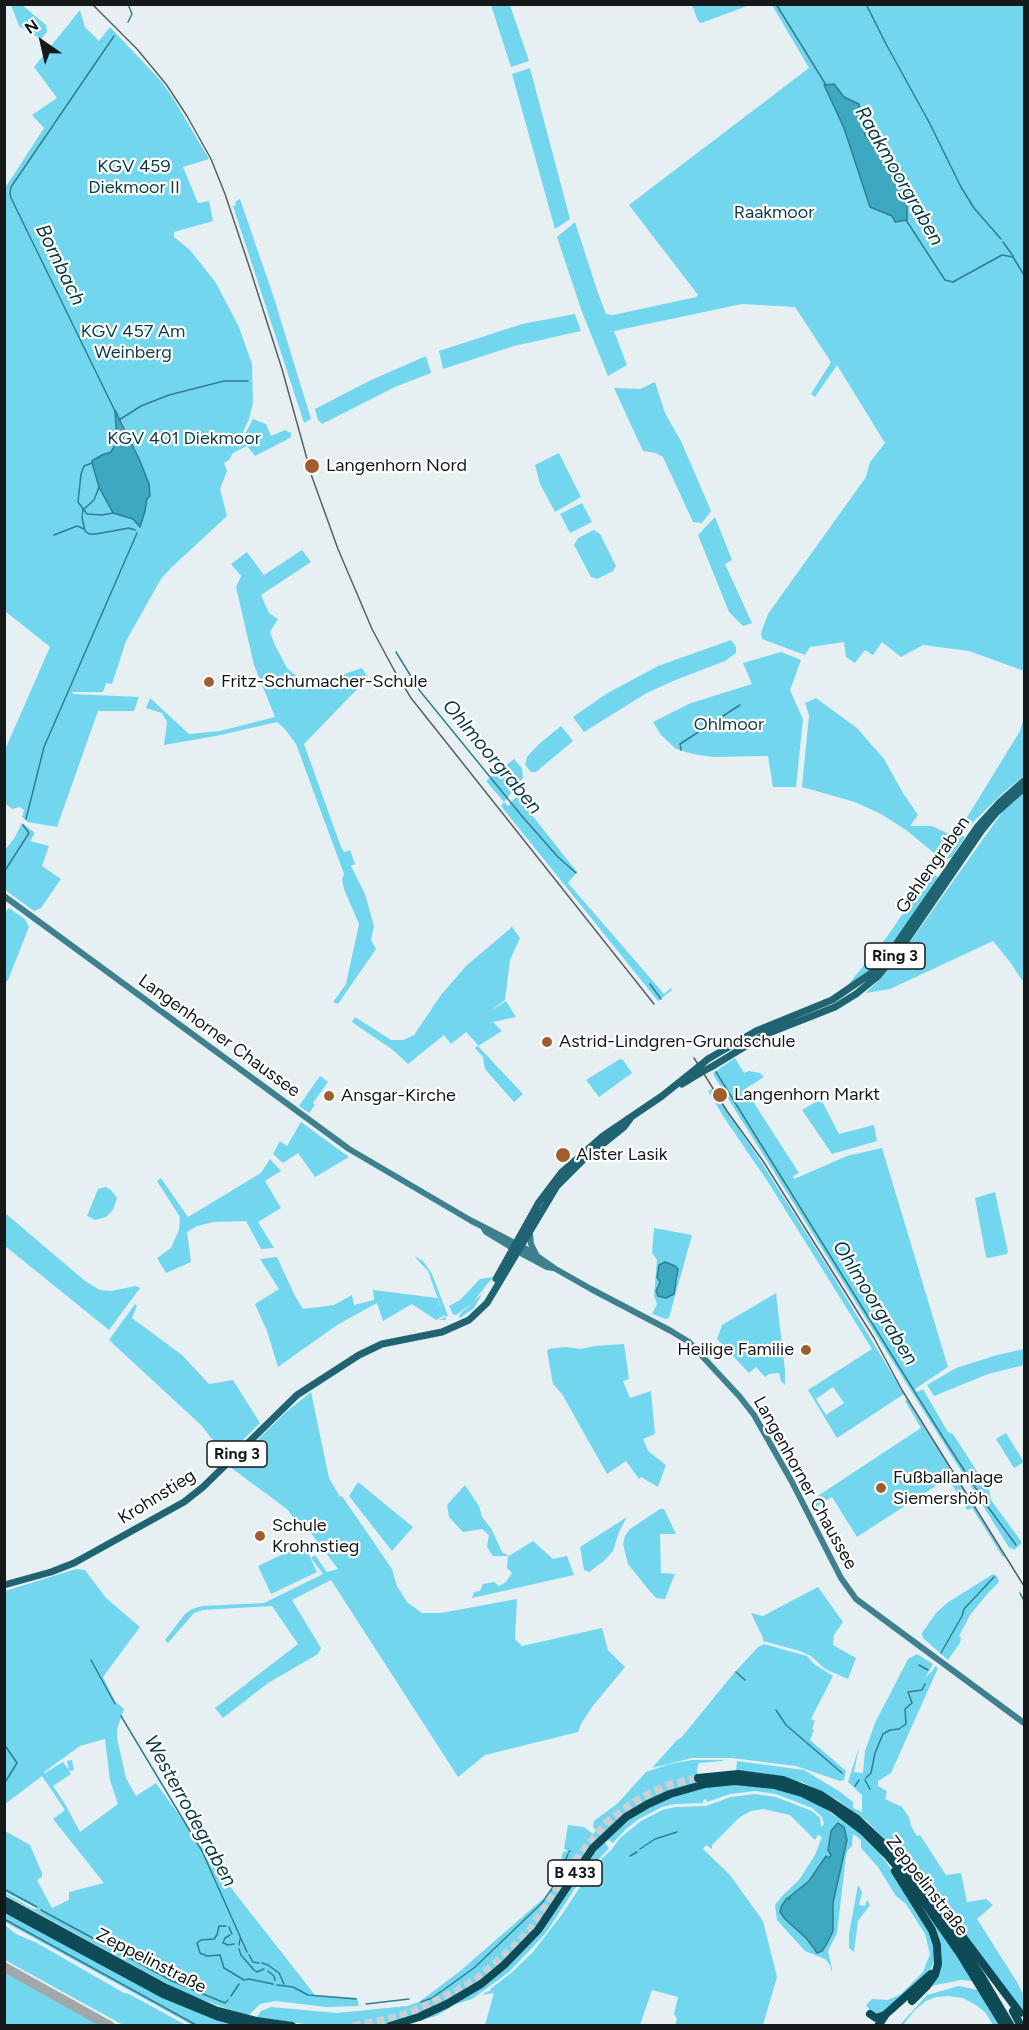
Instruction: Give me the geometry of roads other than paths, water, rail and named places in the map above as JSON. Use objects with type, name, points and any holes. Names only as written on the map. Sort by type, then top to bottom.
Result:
[{"type":"highway","name":"Zeppelinstraße","points":[[698,1778],[728,1774],[757,1775],[793,1783],[821,1794],[844,1808],[876,1835],[903,1864],[982,1977],[1011,2025]]},
{"type":"highway","name":"Zeppelinstraße","points":[[390,2025],[419,2017],[447,2004],[474,1989],[495,1973],[538,1930],[600,1840],[636,1811],[670,1794],[705,1784],[725,1782],[756,1782],[802,1793],[834,1809],[853,1822],[912,1885],[1004,2025]]},
{"type":"highway","points":[[877,1845],[937,1941],[937,1970],[933,1979],[912,2001]]},
{"type":"highway","name":"Zeppelinstraße","points":[[4,1900],[166,1988],[215,2010],[257,2021],[292,2025]]},
{"type":"highway","points":[[932,1903],[957,1928],[1020,2013]]},
{"type":"highway","name":"Zeppelinstraße","points":[[4,1908],[163,1994],[219,2017],[252,2025]]},
{"type":"highway","points":[[870,2014],[879,2018],[886,2014],[928,1978],[938,1956]]},
{"type":"highway","points":[[1011,2008],[1021,2025]]},
{"type":"highway","points":[[878,2025],[886,2014]]},
{"type":"main road","name":"Gehlengraben","points":[[711,1056],[756,1031],[832,1000],[873,972],[890,953],[978,826],[1024,781]]},
{"type":"main road","name":"Gehlengraben","points":[[724,1059],[764,1035],[830,1010],[856,994],[878,976],[899,951],[982,830],[996,813],[1024,788]]},
{"type":"main road","name":"Langenhorner Chaussee","points":[[4,897],[337,1141],[374,1165],[517,1247],[546,1267],[554,1268]]},
{"type":"main road","name":"Krohnstieg","points":[[699,1071],[711,1056]]},
{"type":"main road","name":"Krohnstieg","points":[[4,1585],[74,1563],[184,1502],[203,1487],[288,1403],[369,1349],[455,1328],[476,1315],[487,1303],[539,1202],[561,1173],[621,1122],[630,1119],[699,1071],[724,1059]]},
{"type":"main road","name":"Krohnstieg","points":[[517,1247],[530,1233],[548,1198],[557,1186],[584,1159],[624,1127],[630,1119]]},
{"type":"main road","points":[[530,1233],[531,1244],[536,1254]]},
{"type":"main road","name":"Langenhorner Chaussee","points":[[517,1247],[536,1254],[554,1268],[671,1331],[694,1347],[754,1415],[792,1482],[841,1578],[856,1599],[1024,1722]]},
{"type":"water","points":[[834,84],[844,97],[859,104],[865,135],[911,186],[907,220],[895,222],[892,216],[870,207],[844,128],[824,85]]},
{"type":"water","points":[[115,410],[149,484],[150,496],[147,499],[140,527],[133,519],[113,513],[99,487],[92,463],[102,455],[111,452],[117,442]]},
{"type":"water","points":[[665,1262],[678,1269],[674,1294],[666,1298],[658,1296],[656,1291],[660,1282],[657,1277],[659,1265]]},
{"type":"water","points":[[838,1823],[844,1827],[847,1840],[833,1903],[833,1931],[822,1951],[817,1953],[807,1939],[780,1912],[787,1898],[790,1899],[789,1897],[809,1881],[826,1856],[829,1858],[831,1855],[828,1850],[831,1831]]},
{"type":"waterway","name":"Bornbach","points":[[128,4],[132,14],[128,22]]},
{"type":"waterway","name":"Raakmoorgraben","points":[[776,4],[826,85]]},
{"type":"waterway","points":[[866,4],[961,187],[974,208],[1001,239]]},
{"type":"waterway","name":"Bornbach","points":[[114,36],[11,187],[10,193],[115,411]]},
{"type":"waterway","name":"Raakmoorgraben","points":[[906,220],[945,280],[953,282],[1002,255],[1013,257],[1024,275]]},
{"type":"waterway","points":[[1003,242],[1013,256]]},
{"type":"waterway","points":[[119,420],[141,406],[169,395],[224,381],[248,381]]},
{"type":"waterway","points":[[92,463],[84,466],[81,474],[78,502],[87,514],[113,513]]},
{"type":"waterway","points":[[99,487],[94,500],[83,510],[85,531],[89,534],[96,534],[129,528],[135,530]]},
{"type":"waterway","points":[[54,535],[77,526],[84,529]]},
{"type":"waterway","name":"Bornbach","points":[[26,819],[44,747],[137,533]]},
{"type":"waterway","name":"Ohlmoorgraben","points":[[396,652],[420,691],[521,815],[558,857],[576,873]]},
{"type":"waterway","name":"Ohlmoorgraben","points":[[681,750],[680,744],[740,705]]},
{"type":"waterway","name":"Bornbach","points":[[4,872],[29,833],[23,825]]},
{"type":"waterway","name":"Ohlmoorgraben","points":[[650,984],[661,999]]},
{"type":"waterway","name":"Ohlmoorgraben","points":[[716,1072],[944,1439],[988,1507],[1016,1545]]},
{"type":"waterway","name":"Raakmoorgraben","points":[[941,1653],[964,1609],[994,1577]]},
{"type":"waterway","points":[[1020,1593],[1024,1601]]},
{"type":"waterway","points":[[91,1660],[115,1704]]},
{"type":"waterway","points":[[919,1665],[928,1670]]},
{"type":"waterway","points":[[736,1672],[745,1680]]},
{"type":"waterway","name":"Raakmoorgraben","points":[[866,1778],[871,1773],[875,1753],[883,1734],[906,1724],[905,1709],[912,1703],[908,1692],[922,1690],[925,1684]]},
{"type":"waterway","points":[[776,1710],[786,1725],[842,1773]]},
{"type":"waterway","name":"Westerrodegraben","points":[[121,1716],[202,1851],[247,1952]]},
{"type":"waterway","points":[[4,1744],[17,1763],[4,1784]]},
{"type":"waterway","name":"Raakmoorgraben","points":[[855,1786],[859,1780]]},
{"type":"waterway","points":[[865,1780],[870,1789]]},
{"type":"waterway","points":[[640,1849],[655,1839],[677,1832]]},
{"type":"waterway","points":[[630,1856],[637,1852]]},
{"type":"waterway","points":[[421,2002],[432,1998],[474,1968],[542,1903],[556,1883],[568,1854]]},
{"type":"waterway","points":[[4,1889],[37,1907]]},
{"type":"waterway","points":[[41,1910],[172,1981],[225,2003],[228,2000]]},
{"type":"waterway","points":[[4,1919],[198,2026]]},
{"type":"waterway","points":[[226,1926],[219,1926],[214,1939],[201,1940],[197,1943],[200,1953],[207,1956],[220,1955],[224,1968],[244,1980],[273,1984]]},
{"type":"waterway","points":[[229,1927],[232,1934]]},
{"type":"waterway","points":[[230,1935],[223,1943],[234,1944]]},
{"type":"waterway","name":"Westerrodegraben","points":[[239,1945],[240,1939]]},
{"type":"waterway","points":[[239,1949],[241,1955],[254,1970],[257,1972],[264,1969]]},
{"type":"waterway","name":"Westerrodegraben","points":[[249,1955],[253,1962],[259,1963]]},
{"type":"waterway","name":"Westerrodegraben","points":[[262,1963],[279,1973],[284,1984]]},
{"type":"waterway","points":[[268,1971],[275,1980]]},
{"type":"waterway","points":[[231,1996],[239,1984]]},
{"type":"waterway","points":[[277,1985],[293,1987],[308,1995],[356,1999]]},
{"type":"waterway","points":[[366,2004],[409,1999]]},
{"type":"tunnel","points":[[353,2026],[410,2013],[455,1992],[478,1978],[531,1929],[575,1861],[606,1823],[634,1802],[651,1793],[668,1785],[698,1778]]},
{"type":"railway","points":[[92,4],[137,49],[166,84],[211,159],[225,194],[282,369],[312,477],[338,549],[372,629],[394,670],[411,698],[654,1004]]},
{"type":"railway","points":[[694,1058],[727,1111],[763,1161],[874,1338],[902,1390],[1024,1586]]},
{"type":"place","name":"Langenhorn Nord","points":[[312,466]]},
{"type":"place","name":"Fritz-Schumacher-Schule","points":[[209,682]]},
{"type":"place","name":"Astrid-Lindgren-Grundschule","points":[[547,1042]]},
{"type":"place","name":"Langenhorn Markt","points":[[720,1095]]},
{"type":"place","name":"Ansgar-Kirche","points":[[329,1096]]},
{"type":"place","name":"Alster Lasik","points":[[563,1155]]},
{"type":"place","name":"Heilige Familie","points":[[806,1350]]},
{"type":"place","name":"Fußballanlage Siemershöh","points":[[881,1488]]},
{"type":"place","name":"Schule Krohnstieg","points":[[260,1536]]},
{"type":"park label","name":"KGV 459 Diekmoor II","points":[[134,177]]},
{"type":"park label","name":"Raakmoor","points":[[774,213]]},
{"type":"park label","name":"KGV 457 Am Weinberg","points":[[133,342]]},
{"type":"park label","name":"KGV 401 Diekmoor","points":[[184,439]]},
{"type":"park label","name":"Ohlmoor","points":[[729,725]]}]
